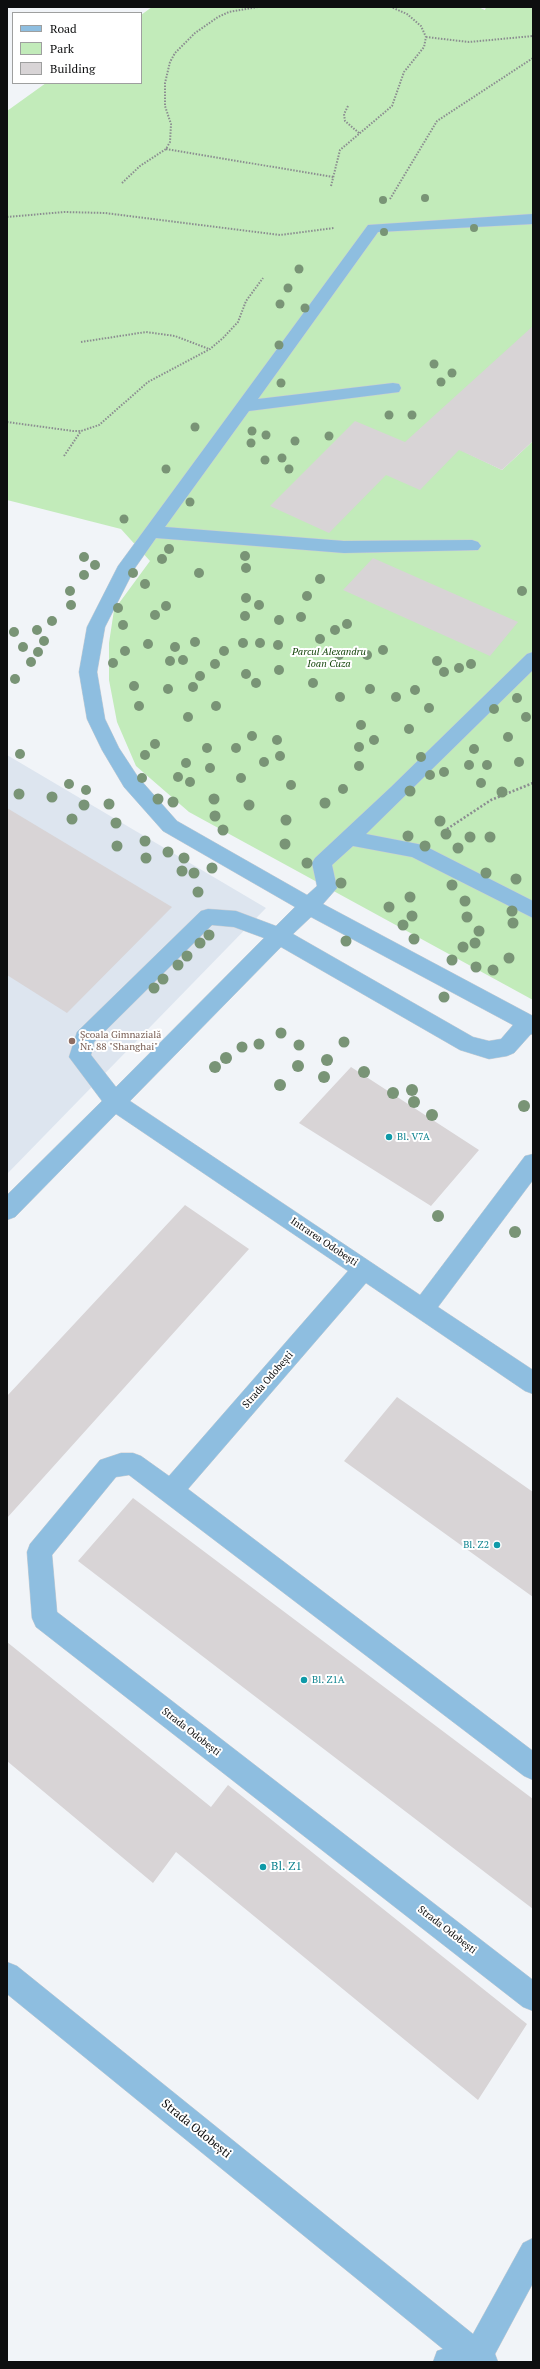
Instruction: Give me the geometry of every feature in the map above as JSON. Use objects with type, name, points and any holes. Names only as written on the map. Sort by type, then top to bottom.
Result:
[{"type":"street","points":[[530,1024],[309,906],[170,826],[131,782],[111,750],[96,719],[88,672],[96,627],[127,566],[373,228],[533,219]]},
{"type":"street","points":[[244,406],[393,388]]},
{"type":"street","points":[[151,532],[344,547],[472,546]]},
{"type":"street","points":[[7,1210],[326,888],[322,863],[533,659]]},
{"type":"street","points":[[349,838],[416,850],[533,910]]},
{"type":"street","name":"Intrarea Odobești","points":[[530,1024],[507,1047],[489,1050],[467,1044],[279,936],[236,919],[208,917],[84,1038],[80,1057],[115,1102],[533,1383]]},
{"type":"street","points":[[423,1309],[533,1163]]},
{"type":"street","name":"Strada Odobești","points":[[171,1491],[364,1269]]},
{"type":"street","name":"Strada Odobești","points":[[533,1767],[171,1491],[133,1464],[121,1464],[108,1468],[39,1552],[45,1618],[533,1997]]},
{"type":"street","name":"Strada Odobești","points":[[7,1976],[480,2360]]},
{"type":"street","points":[[448,2362],[480,2360],[533,2253]]},
{"type":"path","points":[[122,183],[140,166],[166,149],[170,142],[172,132],[165,106],[165,83],[170,62],[175,53],[194,32],[218,17],[229,12],[258,7]]},
{"type":"path","points":[[331,186],[340,150],[392,106],[397,96],[404,72],[420,55],[424,47],[426,37],[424,31],[415,20],[407,14],[391,7]]},
{"type":"path","points":[[426,37],[469,42],[533,36]]},
{"type":"path","points":[[373,228],[437,121],[533,58]]},
{"type":"path","points":[[348,106],[345,110],[345,121],[360,132]]},
{"type":"path","points":[[166,149],[333,177]]},
{"type":"path","points":[[7,217],[64,212],[105,213],[259,234],[280,235],[336,228]]},
{"type":"path","points":[[7,422],[37,425],[65,431],[81,431],[99,425],[148,382],[210,349],[238,322],[246,301],[263,278]]},
{"type":"path","points":[[81,342],[146,332],[175,336],[210,349]]},
{"type":"path","points":[[64,456],[81,431]]},
{"type":"path","points":[[416,850],[491,800],[533,783]]},
{"type":"shaded area","name":"Școala Gimnazială Nr. 88 \"Shanghai\"","points":[[7,755],[266,908],[7,1174]]},
{"type":"green space","name":"Parcul Alexandru Ioan Cuza","points":[[152,7],[478,7],[485,10],[486,7],[533,7],[533,346],[419,430],[502,470],[533,441],[533,1000],[189,812],[136,766],[117,722],[109,680],[109,643],[114,610],[150,561],[121,529],[7,500],[7,111],[45,84],[142,84],[142,14]]},
{"type":"building","points":[[533,326],[533,441],[502,470],[459,450],[420,490],[386,475],[329,533],[270,506],[355,421],[405,442]]},
{"type":"building","points":[[373,558],[518,622],[490,656],[343,590]]},
{"type":"building","points":[[7,808],[172,907],[67,1013],[7,975]]},
{"type":"building","name":"Bl. V7A","points":[[351,1067],[479,1150],[431,1206],[299,1123]]},
{"type":"building","points":[[185,1205],[249,1249],[7,1518],[7,1396]]},
{"type":"building","name":"Bl. Z2","points":[[397,1397],[533,1492],[533,1597],[344,1461]]},
{"type":"building","name":"Bl. Z1A","points":[[133,1498],[533,1799],[533,1909],[78,1561]]},
{"type":"building","name":"Bl. Z1","points":[[7,1642],[211,1807],[228,1785],[527,2024],[478,2100],[176,1852],[153,1883],[7,1761]]},
{"type":"place","name":"Școala Gimnazială Nr. 88 \"Shanghai\"","points":[[72,1041]]},
{"type":"place","name":"Bl. V7A","points":[[389,1137]]},
{"type":"place","name":"Bl. Z2","points":[[497,1545]]},
{"type":"place","name":"Bl. Z1A","points":[[304,1680]]},
{"type":"place","name":"Bl. Z1","points":[[263,1867]]}]
